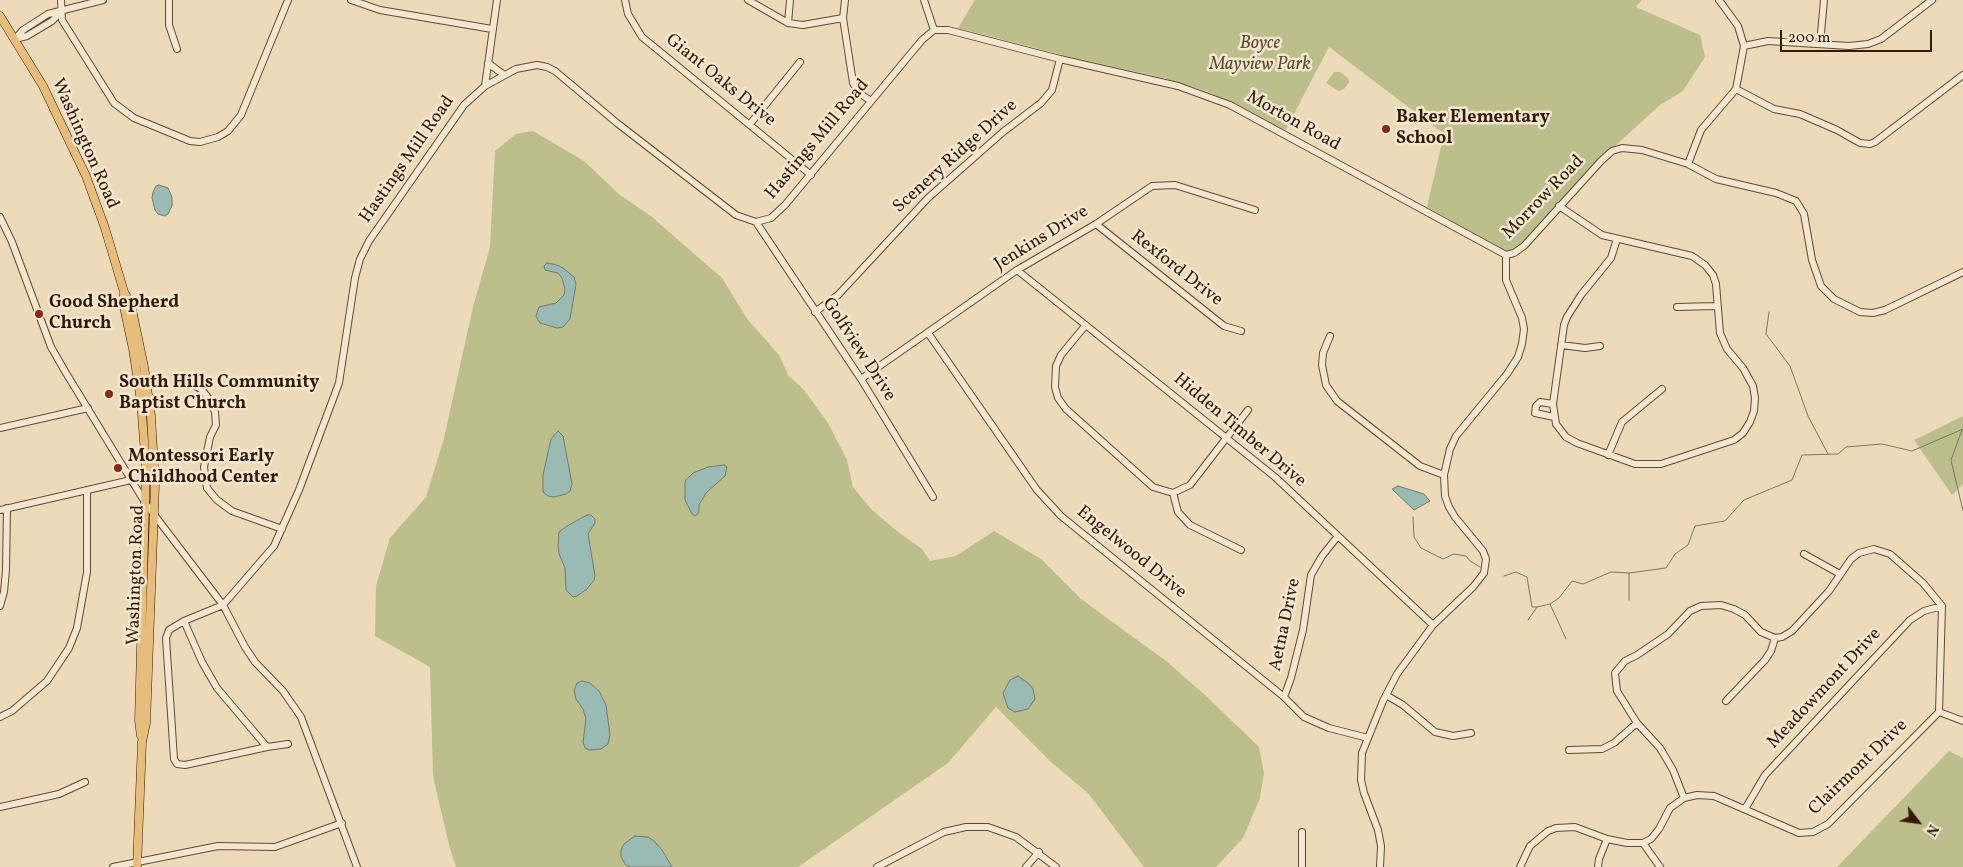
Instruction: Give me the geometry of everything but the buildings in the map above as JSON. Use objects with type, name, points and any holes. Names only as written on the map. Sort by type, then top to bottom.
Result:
[{"type":"main road","name":"Washington Road","points":[[0,16],[43,86],[86,176],[105,228],[124,292],[131,305],[149,397],[155,462],[154,516],[146,723],[142,742],[137,864]]},
{"type":"main road","name":"Washington Road","points":[[124,292],[124,307],[141,401],[146,467],[139,722],[142,742]]},
{"type":"street","points":[[61,0],[62,20],[108,95],[120,109],[134,118],[190,141],[200,142],[218,137],[228,131],[241,115],[288,0]]},
{"type":"street","points":[[15,39],[27,36],[52,20],[62,11],[103,0]]},
{"type":"street","points":[[169,0],[169,25],[177,49]]},
{"type":"street","points":[[351,0],[380,10],[492,28]]},
{"type":"street","points":[[485,86],[497,0]]},
{"type":"street","name":"Giant Oaks Drive","points":[[625,0],[628,14],[642,37],[811,175]]},
{"type":"street","points":[[748,0],[788,23],[803,25],[843,18]]},
{"type":"street","points":[[788,23],[790,0]]},
{"type":"street","points":[[845,0],[843,18],[853,83],[860,93],[871,101]]},
{"type":"street","points":[[924,0],[934,30]]},
{"type":"street","points":[[1688,164],[1700,130],[1736,89],[1744,46],[1738,26],[1719,0]]},
{"type":"street","points":[[1820,44],[1824,0]]},
{"type":"street","points":[[1744,46],[1768,41],[1849,46],[1868,44],[1881,39],[1932,0]]},
{"type":"street","name":"Morton Road","points":[[934,30],[948,30],[1060,59],[1178,86],[1230,104],[1506,255]]},
{"type":"street","name":"Hastings Mill Road","points":[[223,605],[274,546],[329,414],[339,383],[355,278],[360,259],[369,241],[455,117],[476,92],[504,75],[522,68],[537,65],[547,67],[555,71],[617,123],[736,215],[756,222],[766,220],[776,214],[811,175],[922,40],[934,30]]},
{"type":"street","name":"Scenery Ridge Drive","points":[[815,312],[838,295],[928,198],[1002,132],[1041,103],[1052,90],[1060,59]]},
{"type":"street","points":[[750,124],[800,62]]},
{"type":"street","points":[[488,63],[504,75]]},
{"type":"street","points":[[1736,89],[1774,109],[1800,114],[1837,130],[1860,143],[1870,144],[1963,75]]},
{"type":"street","name":"Morrow Road","points":[[1380,867],[1381,846],[1378,830],[1361,780],[1362,753],[1386,695],[1397,674],[1433,625],[1473,587],[1484,573],[1486,559],[1484,551],[1455,517],[1449,507],[1445,496],[1444,475],[1450,449],[1456,436],[1507,374],[1518,357],[1522,344],[1524,329],[1522,318],[1506,280],[1506,255],[1514,253],[1524,246],[1559,206],[1612,151],[1622,148],[1642,150],[1688,164],[1716,179],[1776,193],[1796,201],[1804,214],[1812,260],[1821,286],[1834,299],[1860,312],[1873,313],[1885,310],[1963,272]]},
{"type":"street","name":"Jenkins Drive","points":[[861,379],[1017,270],[1096,224],[1145,189],[1161,185],[1175,185],[1255,210]]},
{"type":"street","points":[[1559,206],[1594,231],[1617,239],[1692,256],[1706,265],[1713,275],[1716,284],[1720,333],[1753,386],[1755,398],[1754,411],[1750,422],[1743,433],[1734,440],[1661,464],[1635,464],[1577,443],[1566,437],[1560,430],[1554,418],[1553,404],[1561,344],[1567,317],[1581,295],[1611,258],[1617,239]]},
{"type":"street","points":[[0,217],[12,242],[51,347],[131,480],[154,516],[223,605],[255,662],[283,691],[302,717],[357,867]]},
{"type":"street","name":"Golfview Drive","points":[[756,222],[861,379],[933,497]]},
{"type":"street","name":"Rexford Drive","points":[[1096,224],[1224,326],[1241,331]]},
{"type":"street","name":"Hidden Timber Drive","points":[[1017,270],[1275,477],[1433,625]]},
{"type":"street","points":[[1677,307],[1717,306]]},
{"type":"street","points":[[1085,326],[1061,355],[1056,366],[1055,387],[1058,398],[1066,410],[1153,486],[1173,493],[1184,489],[1193,482],[1248,410]]},
{"type":"street","name":"Engelwood Drive","points":[[928,333],[1037,490],[1061,516],[1284,696],[1304,717],[1329,728],[1368,738]]},
{"type":"street","points":[[1330,336],[1323,353],[1322,365],[1326,385],[1337,401],[1420,466],[1444,475]]},
{"type":"street","points":[[1561,344],[1585,348],[1600,346]]},
{"type":"street","points":[[183,384],[194,385],[202,390],[210,400],[215,412],[216,425],[210,437],[204,467],[207,488],[217,500],[232,511],[282,529]]},
{"type":"street","points":[[1608,455],[1622,422],[1662,388]]},
{"type":"street","points":[[1553,404],[1540,402],[1536,406],[1535,413],[1536,415],[1554,418]]},
{"type":"street","points":[[0,428],[88,408]]},
{"type":"street","points":[[0,510],[131,480]]},
{"type":"street","points":[[0,717],[12,711],[47,682],[69,648],[77,628],[87,572],[87,490]]},
{"type":"street","points":[[1173,493],[1178,512],[1190,525],[1241,550]]},
{"type":"street","points":[[0,606],[4,592],[6,570],[8,508]]},
{"type":"street","name":"Aetna Drive","points":[[1284,696],[1291,678],[1303,630],[1311,575],[1322,556],[1338,536]]},
{"type":"street","points":[[1520,867],[1530,846],[1548,831],[1556,828],[1576,827],[1607,839],[1627,843],[1644,843],[1652,838],[1659,829],[1670,808],[1684,798],[1673,770],[1660,748],[1638,723],[1617,691],[1615,674],[1625,661],[1637,656],[1668,634],[1690,611],[1701,606],[1721,605],[1734,609],[1745,615],[1761,632],[1775,638],[1782,637],[1792,631],[1829,592],[1846,563],[1859,553],[1874,549],[1890,554],[1923,583],[1942,606],[1939,712],[1963,721]]},
{"type":"street","points":[[1804,554],[1840,574]]},
{"type":"street","points":[[223,605],[184,621],[169,630],[166,638],[174,759],[177,764],[185,765],[288,744]]},
{"type":"street","name":"Meadowmont Drive","points":[[1745,809],[1765,775],[1910,620],[1924,611],[1942,606]]},
{"type":"street","points":[[184,621],[202,662],[217,688],[267,747]]},
{"type":"street","points":[[1726,701],[1771,651],[1775,638]]},
{"type":"street","points":[[1386,695],[1403,705],[1434,732],[1453,736],[1471,733]]},
{"type":"street","name":"Clairmont Drive","points":[[1684,798],[1697,795],[1714,796],[1799,833],[1813,832],[1822,828],[1939,712]]},
{"type":"street","points":[[1569,750],[1602,749],[1614,743],[1638,723]]},
{"type":"street","points":[[0,807],[59,794],[85,782]]},
{"type":"street","points":[[113,867],[137,864],[218,846],[275,846],[342,824]]},
{"type":"street","points":[[877,867],[944,832],[966,827],[988,827],[1016,837],[1039,852],[1056,867]]},
{"type":"street","points":[[1302,832],[1302,867]]},
{"type":"street","points":[[1598,867],[1607,839]]},
{"type":"street","points":[[1644,843],[1660,867]]},
{"type":"street","points":[[1026,867],[1039,852]]},
{"type":"green space","name":"Boyce Mayview Park","points":[[975,0],[1642,0],[1636,7],[1700,35],[1705,57],[1683,91],[1660,105],[1614,147],[1519,247],[1507,251],[1427,207],[1444,134],[1329,47],[1285,131],[1248,110],[1206,91],[1164,78],[1062,55],[958,28]]},
{"type":"green space","points":[[1334,72],[1340,72],[1348,78],[1349,82],[1344,89],[1339,91],[1326,83]]},
{"type":"green space","points":[[533,131],[584,161],[620,195],[652,217],[722,278],[748,320],[779,355],[788,375],[804,390],[828,423],[847,460],[853,487],[871,509],[922,549],[930,561],[956,556],[994,531],[1041,559],[1081,599],[1166,661],[1205,695],[1259,747],[1264,773],[1260,798],[1243,838],[1216,867],[1144,867],[1088,793],[1051,762],[996,707],[948,763],[798,867],[456,867],[433,776],[430,667],[375,636],[376,586],[390,538],[426,497],[444,438],[473,307],[490,247],[495,151],[516,134]]},
{"type":"green space","points":[[1963,416],[1963,484],[1952,495],[1914,440]]},
{"type":"green space","points":[[1949,751],[1963,758],[1963,867],[1837,867]]},
{"type":"water","points":[[156,186],[168,188],[172,197],[172,206],[165,216],[158,214],[155,210],[152,198]]},
{"type":"water","points":[[547,263],[563,268],[574,277],[576,284],[570,319],[563,327],[557,328],[540,323],[536,316],[539,307],[556,303],[564,295],[565,289],[562,278],[558,273],[545,270],[544,266]]},
{"type":"water","points":[[558,431],[563,436],[572,484],[570,491],[566,494],[554,497],[548,496],[543,492],[543,475],[551,439]]},
{"type":"water","points":[[724,465],[727,467],[725,476],[706,493],[699,505],[699,513],[695,516],[685,500],[685,481],[693,473],[708,467]]},
{"type":"water","points":[[1398,486],[1424,494],[1430,501],[1414,510],[1392,489]]},
{"type":"water","points":[[587,515],[591,515],[595,519],[595,523],[588,534],[595,576],[587,589],[573,597],[566,590],[565,568],[558,546],[559,532]]},
{"type":"water","points":[[1018,676],[1033,689],[1035,699],[1028,709],[1015,712],[1008,708],[1003,693],[1010,680]]},
{"type":"water","points":[[582,681],[590,683],[599,691],[606,705],[610,735],[608,744],[601,749],[589,750],[585,748],[583,742],[586,719],[574,691],[577,683]]},
{"type":"water","points":[[635,836],[648,837],[654,841],[672,867],[631,867],[626,865],[621,857],[621,850],[624,844]]},
{"type":"waterway","points":[[1769,312],[1766,334],[1790,366],[1808,416],[1828,454]]},
{"type":"waterway","points":[[1629,600],[1629,573],[1666,568],[1675,554],[1688,545],[1695,526],[1725,521],[1744,500],[1792,480],[1802,455],[1838,454],[1846,447],[1882,444],[1912,451],[1963,429]]},
{"type":"waterway","points":[[1962,430],[1951,460],[1963,511]]},
{"type":"waterway","points":[[1413,517],[1414,537],[1421,548],[1443,559],[1454,554],[1466,556],[1480,567]]},
{"type":"waterway","points":[[1504,576],[1516,572],[1527,577],[1532,607],[1537,607],[1550,604],[1559,598],[1572,581],[1583,584],[1611,572],[1629,573]]},
{"type":"waterway","points":[[1550,604],[1566,639]]},
{"type":"waterway","points":[[1528,620],[1537,607]]},
{"type":"place","name":"Baker Elementary School","points":[[1386,129]]},
{"type":"place","name":"Good Shepherd Church","points":[[39,314]]},
{"type":"place","name":"South Hills Community Baptist Church","points":[[109,394]]},
{"type":"place","name":"Montessori Early Childhood Center","points":[[118,468]]}]
